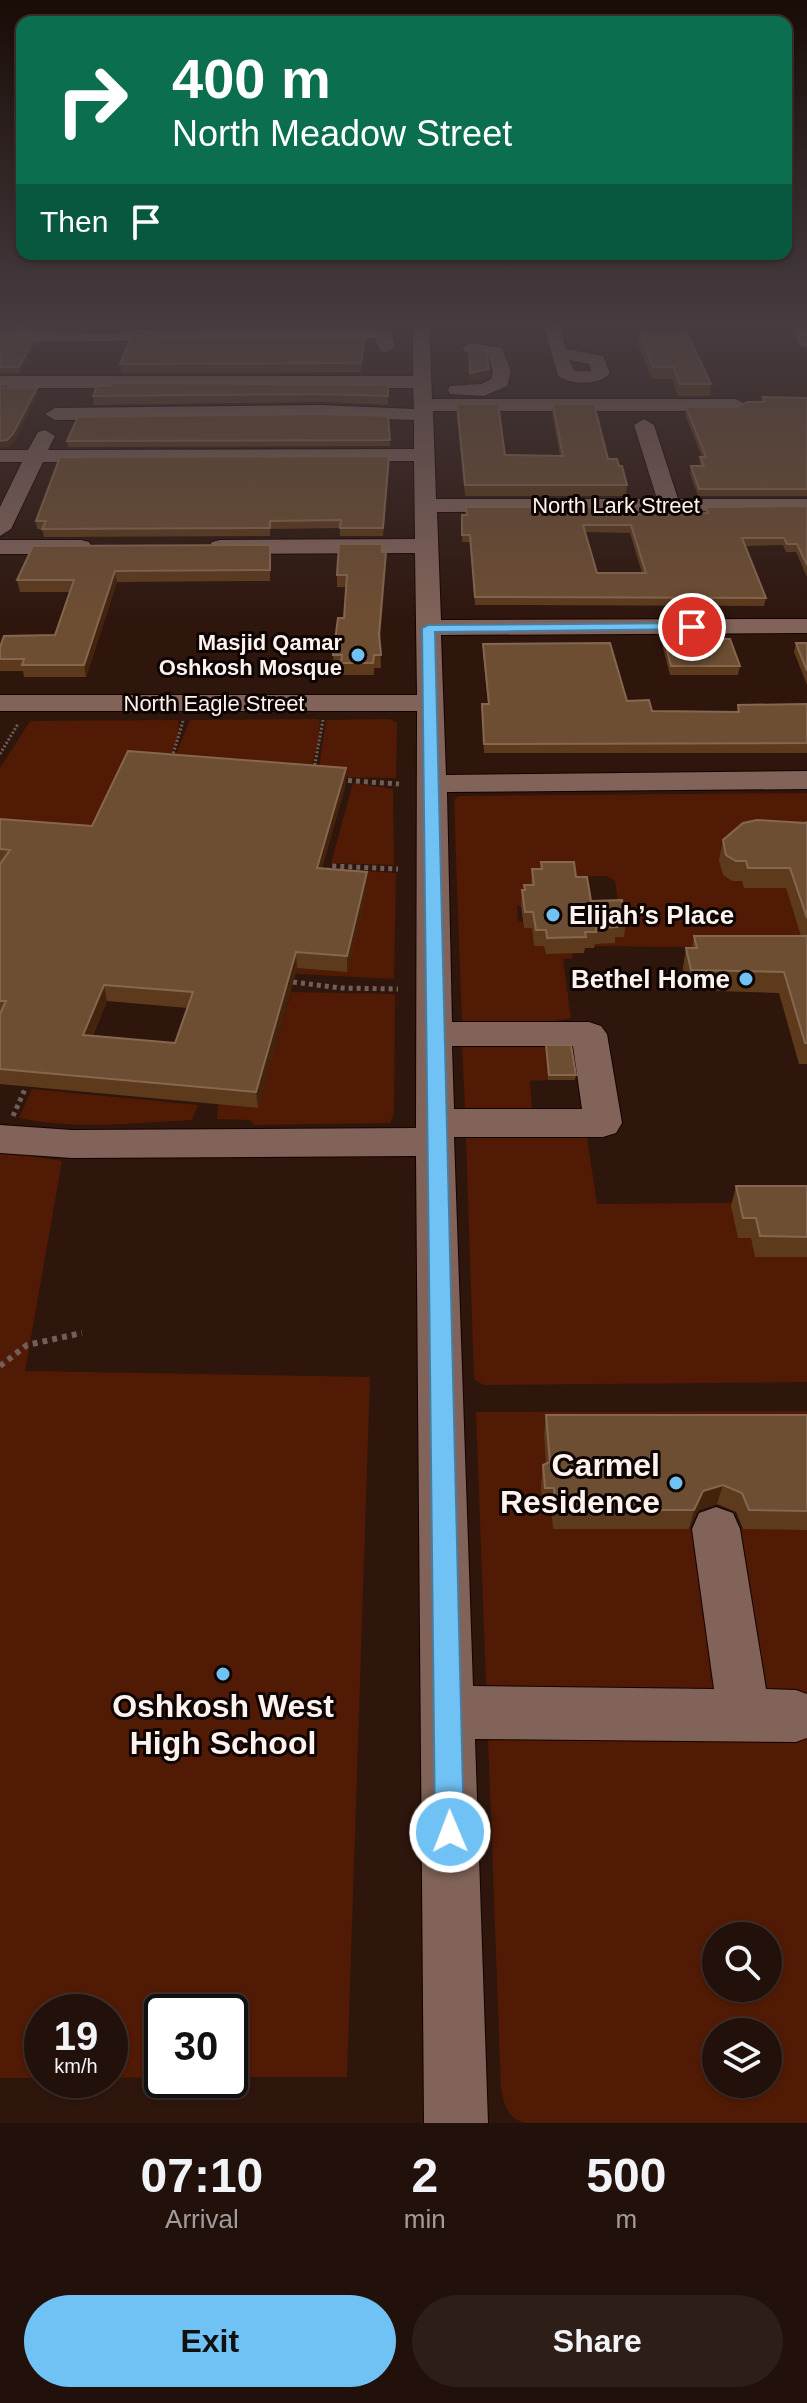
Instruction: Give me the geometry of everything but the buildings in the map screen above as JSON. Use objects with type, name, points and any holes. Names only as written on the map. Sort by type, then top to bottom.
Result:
[{"type":"street","points":[[0,529],[51,422]]},
{"type":"street","points":[[424,422],[429,703],[416,784],[434,1034],[456,2123]]},
{"type":"street","points":[[644,425],[669,503]]},
{"type":"street","points":[[0,456],[424,455]]},
{"type":"street","name":"North Lark Street","points":[[426,506],[807,505]]},
{"type":"street","points":[[204,547],[427,546]]},
{"type":"street","points":[[0,547],[110,547]]},
{"type":"street","points":[[428,628],[807,626]]},
{"type":"street","name":"North Eagle Street","points":[[11,711],[429,703]]},
{"type":"street","points":[[416,784],[807,780]]},
{"type":"street","points":[[5,1132],[72,1144],[435,1133],[603,1123],[589,1034],[434,1034]]},
{"type":"street","points":[[716,1529],[744,1716]]},
{"type":"street","points":[[447,1712],[796,1716]]},
{"type":"path","points":[[0,754],[11,711]]},
{"type":"path","points":[[167,769],[178,744],[184,718]]},
{"type":"path","points":[[311,778],[318,756],[323,718]]},
{"type":"path","points":[[337,780],[416,784]]},
{"type":"path","points":[[316,872],[329,872],[331,866],[398,869],[343,868]]},
{"type":"path","points":[[293,982],[341,988],[398,989]]},
{"type":"path","points":[[5,1132],[26,1087]]},
{"type":"path","points":[[0,1366],[8,1357],[36,1340],[82,1333]]},
{"type":"shaded area","points":[[318,719],[318,742],[308,780],[170,769],[190,720]]},
{"type":"shaded area","points":[[389,719],[397,723],[396,778],[322,777],[318,774],[326,720]]},
{"type":"shaded area","points":[[178,720],[178,736],[162,769],[93,841],[0,834],[0,768],[30,721]]},
{"type":"shaded area","points":[[353,783],[393,789],[394,865],[331,863]]},
{"type":"shaded area","points":[[807,793],[807,839],[742,881],[792,888],[787,891],[807,954],[594,946],[613,937],[620,916],[615,881],[606,876],[541,878],[524,906],[517,906],[518,921],[523,922],[524,928],[532,928],[534,946],[544,946],[546,954],[572,953],[573,958],[563,959],[571,1018],[531,1026],[462,1024],[454,801],[458,796]]},
{"type":"shaded area","points":[[337,869],[396,873],[394,979],[260,972],[333,885]]},
{"type":"shaded area","points":[[291,992],[395,994],[394,1113],[390,1123],[254,1125],[250,1120],[217,1119],[218,1104],[258,1108]]},
{"type":"shaded area","points":[[551,1042],[548,1080],[530,1081],[532,1112],[474,1112],[465,1107],[462,1046]]},
{"type":"shaded area","points":[[32,1089],[198,1105],[192,1120],[84,1125],[40,1122],[19,1118]]},
{"type":"shaded area","points":[[484,1132],[583,1132],[587,1138],[597,1204],[807,1202],[751,1238],[807,1257],[807,1382],[484,1385],[474,1379],[466,1137]]},
{"type":"shaded area","points":[[0,1151],[62,1161],[25,1371],[370,1377],[347,2077],[248,2077],[248,1994],[144,1994],[144,2077],[128,2078],[128,1994],[24,1994],[24,2078],[0,2078]]},
{"type":"shaded area","points":[[807,1411],[807,1434],[544,1436],[553,1529],[807,1529],[807,2123],[524,2123],[514,2118],[508,2110],[501,2089],[476,1412]]},
{"type":"place","name":"Masjid Qamar Oshkosh Mosque","points":[[358,655]]},
{"type":"place","name":"Elijah’s Place","points":[[553,915]]},
{"type":"place","name":"Bethel Home","points":[[746,979]]},
{"type":"place","name":"Carmel Residence","points":[[676,1483]]},
{"type":"place","name":"Oshkosh West High School","points":[[223,1674]]},
{"type":"route","points":[[450,1832],[428,628],[692,627]]}]
